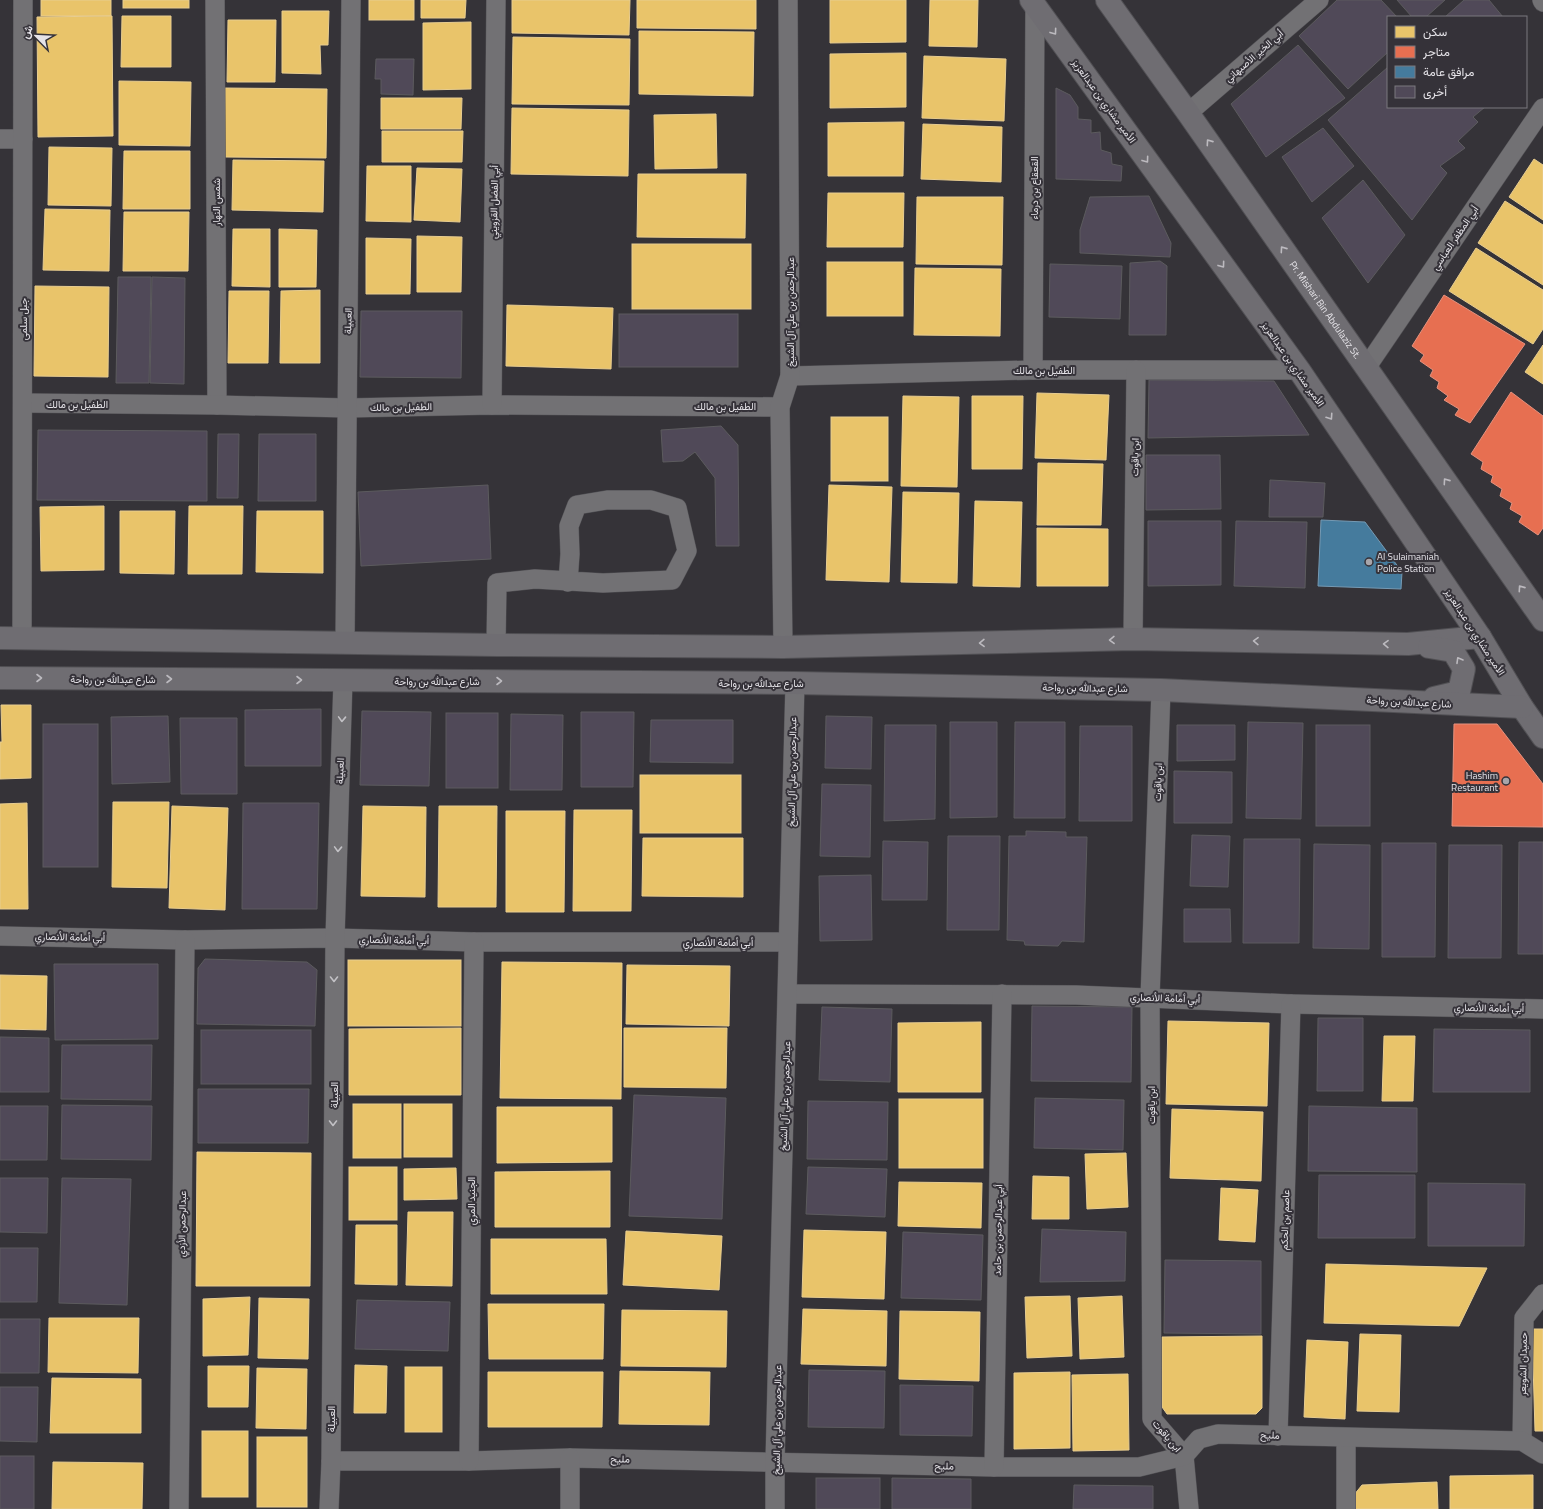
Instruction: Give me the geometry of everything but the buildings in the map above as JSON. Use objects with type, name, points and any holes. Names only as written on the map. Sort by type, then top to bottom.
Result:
[{"type":"street","name":"جبل سلمى","points":[[22,638],[23,0]]},
{"type":"street","name":"شمس النهار","points":[[215,0],[217,405]]},
{"type":"street","name":"العبيلة","points":[[345,642],[351,0]]},
{"type":"street","name":"أبي الفضل القزويني","points":[[492,405],[496,0]]},
{"type":"street","name":"عبدالرحمن بن علي آل الشيخ","points":[[783,647],[780,407],[790,376],[788,0]]},
{"type":"street","name":"Pr. Mishari Bin Abdulaziz St.","points":[[1107,0],[1188,113],[1366,368],[1540,608]]},
{"type":"street","name":"أبي الخير الأصبهاني","points":[[1188,113],[1319,0]]},
{"type":"street","name":"القعقاع بن درماء","points":[[1033,3],[1033,370]]},
{"type":"street","name":"الأمير مشاري بن عبدالعزيز","points":[[1033,3],[1299,370],[1480,637],[1522,707],[1543,738]]},
{"type":"street","name":"أبي المظفر العباسي","points":[[1366,368],[1543,108]]},
{"type":"street","points":[[0,139],[23,139]]},
{"type":"street","name":"الطفيل بن مالك","points":[[790,376],[1033,370],[1299,370]]},
{"type":"street","name":"ابن ياقوت","points":[[1133,639],[1136,370]]},
{"type":"street","name":"الطفيل بن مالك","points":[[23,403],[347,408],[492,405],[780,407]]},
{"type":"street","points":[[496,645],[497,583],[535,579],[568,582],[603,583],[672,580],[687,551],[677,508],[650,500],[607,500],[577,505],[569,526],[570,554],[568,582]]},
{"type":"street","points":[[0,638],[496,645],[783,647],[1133,639],[1408,644],[1480,637]]},
{"type":"street","points":[[1408,644],[1453,651],[1464,669],[1459,692],[1413,702]]},
{"type":"street","name":"شارع عبدالله بن رواحة","points":[[0,678],[795,683],[1161,690],[1522,707]]},
{"type":"street","name":"العبيلة","points":[[329,1509],[331,1461],[335,938],[343,680]]},
{"type":"street","name":"عبدالرحمن بن علي آل الشيخ","points":[[775,1509],[795,683]]},
{"type":"street","name":"ابن ياقوت","points":[[1161,690],[1150,998],[1152,1419],[1184,1456],[1189,1509]]},
{"type":"street","name":"أبي أمامة الأنصاري","points":[[0,936],[185,940],[335,938],[474,942],[788,942]]},
{"type":"street","name":"عبدالرحمن الأزدي","points":[[179,1509],[185,940]]},
{"type":"street","name":"الجنيد المري","points":[[469,1461],[474,942]]},
{"type":"street","name":"أبي أمامة الأنصاري","points":[[788,994],[1002,994],[1291,1004],[1543,1009]]},
{"type":"street","name":"أبي عبدالرحمن بن حامد","points":[[994,1467],[1002,994]]},
{"type":"street","name":"عاصم بن الحكم","points":[[1278,1436],[1291,1004]]},
{"type":"street","name":"حميدان الشويعر","points":[[1522,1442],[1524,1318],[1543,1294]]},
{"type":"street","points":[[1524,1318],[1543,1318]]},
{"type":"street","name":"مليح","points":[[331,1461],[469,1461],[570,1458],[994,1467],[1139,1467],[1184,1456],[1199,1439],[1218,1434],[1522,1442],[1543,1454]]},
{"type":"street","points":[[1346,1438],[1346,1509]]},
{"type":"street","points":[[570,1458],[570,1509]]},
{"type":"place","name":"Al Sulaimaniah Police Station","points":[[1369,562]]},
{"type":"place","name":"Hashim Restaurant","points":[[1506,781]]}]
